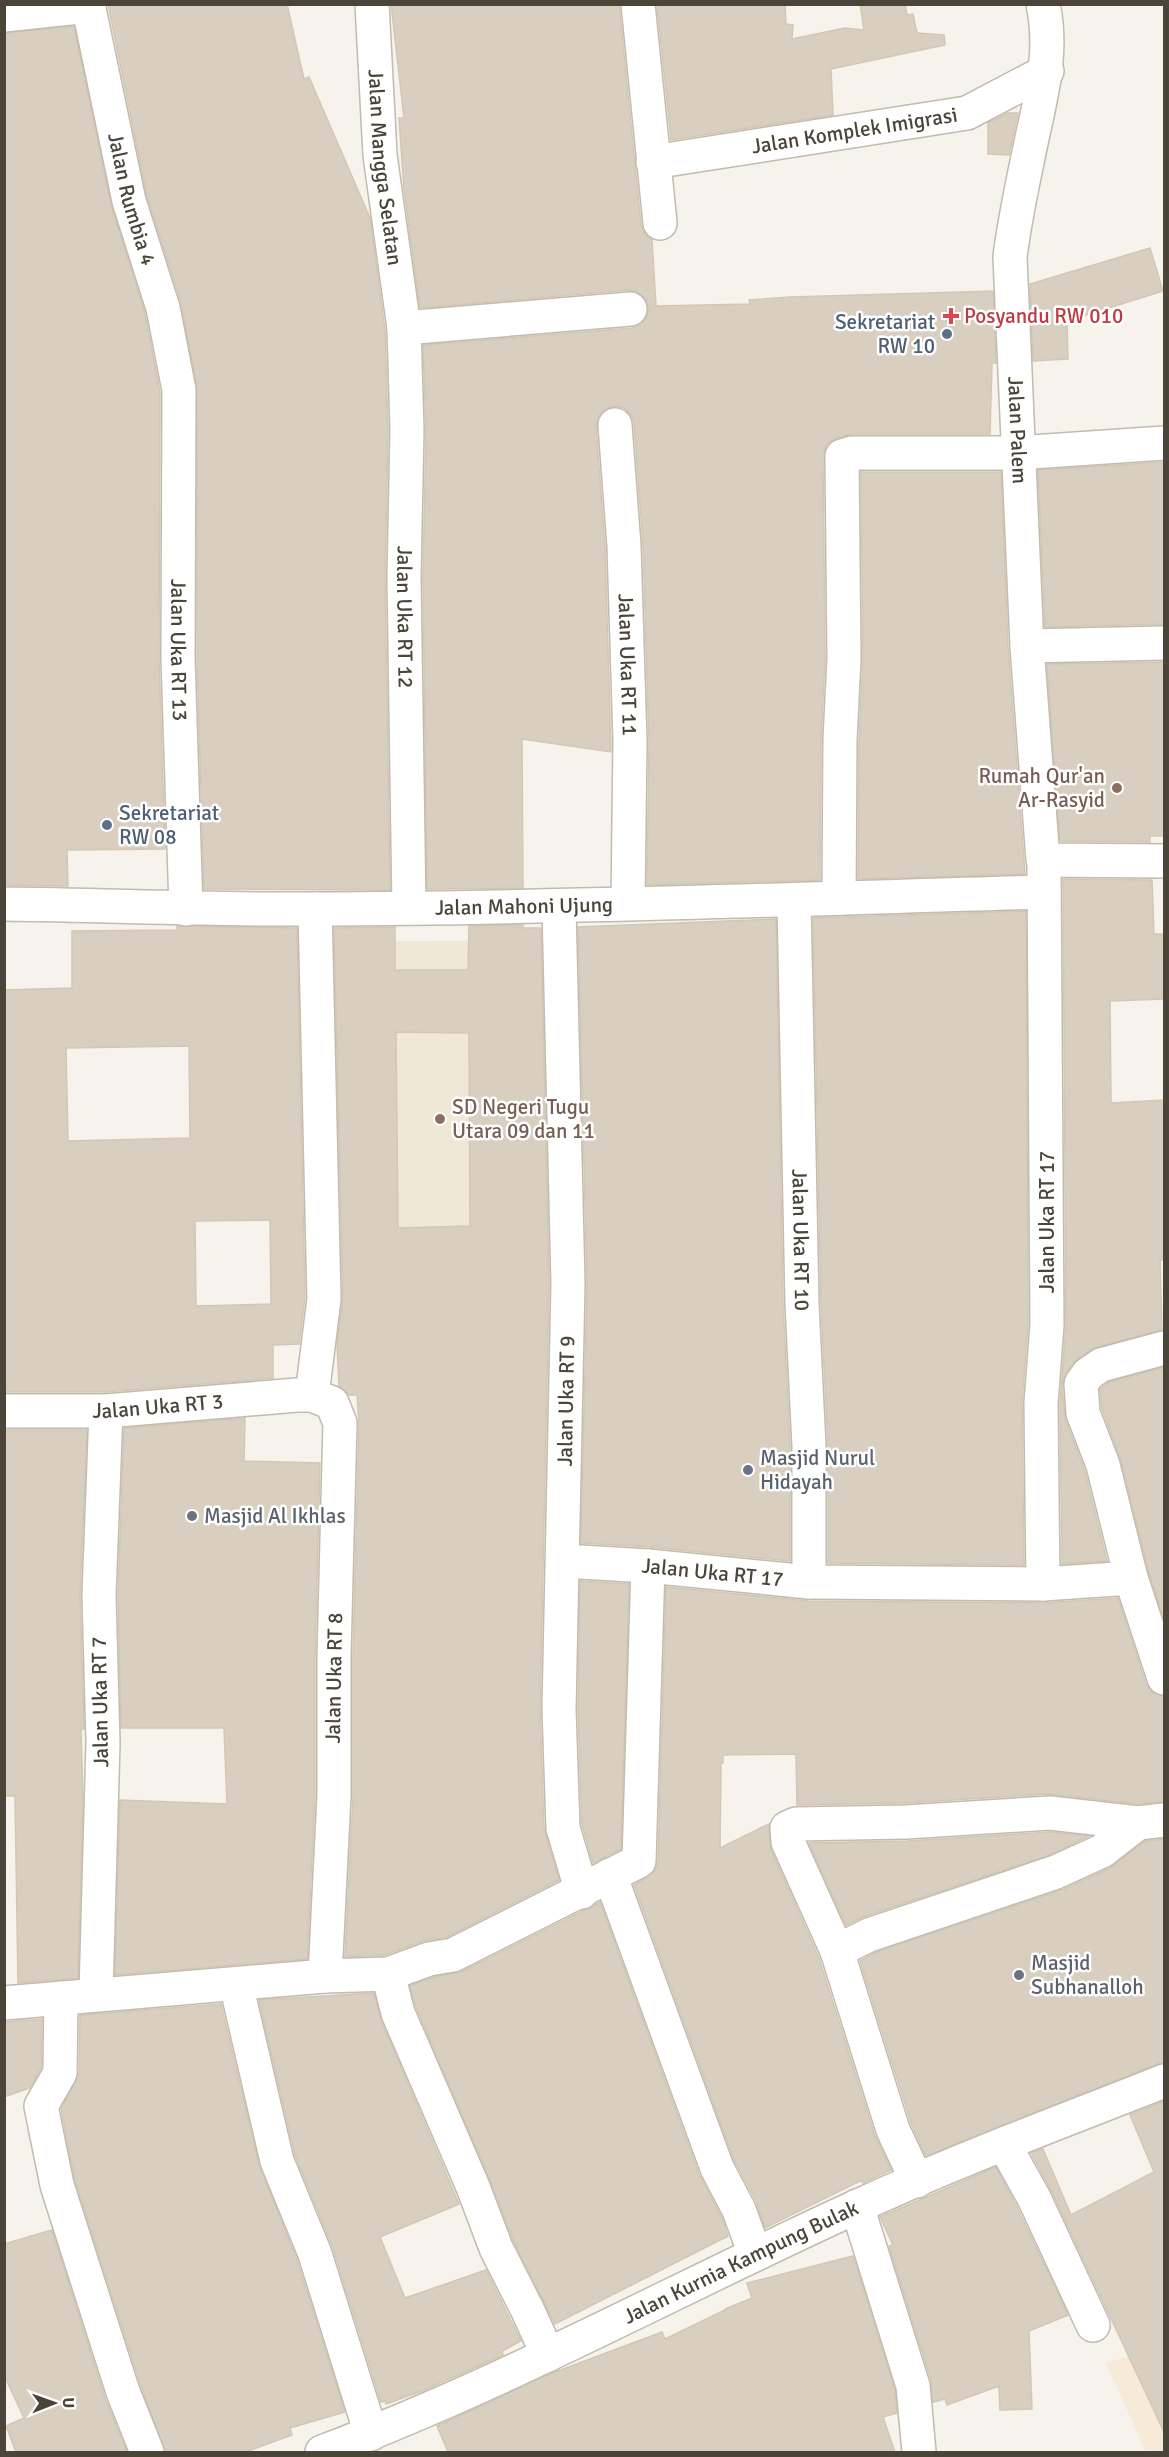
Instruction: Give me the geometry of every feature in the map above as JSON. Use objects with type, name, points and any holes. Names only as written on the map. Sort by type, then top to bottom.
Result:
[{"type":"street","name":"Jalan Mangga Selatan","points":[[372,4],[380,155],[404,328]]},
{"type":"street","points":[[638,4],[660,223]]},
{"type":"street","name":"Jalan Palem","points":[[1043,4],[1047,21],[1047,71],[1014,220],[1010,257],[1027,646],[1043,860]]},
{"type":"street","points":[[4,15],[89,5]]},
{"type":"street","name":"Jalan Rumbia 4","points":[[89,5],[129,201],[163,308],[179,390]]},
{"type":"street","name":"Jalan Komplek Imigrasi","points":[[653,162],[967,113],[1047,71]]},
{"type":"street","points":[[404,328],[630,309]]},
{"type":"street","name":"Jalan Uka RT 12","points":[[404,328],[407,430],[404,578],[409,907]]},
{"type":"street","name":"Jalan Uka RT 13","points":[[179,390],[178,658],[186,909]]},
{"type":"street","name":"Jalan Uka RT 11","points":[[615,425],[624,546],[630,730],[628,903]]},
{"type":"street","points":[[839,898],[840,740],[844,659],[842,456],[852,453],[1017,453],[1164,443]]},
{"type":"street","points":[[1027,646],[1164,643]]},
{"type":"street","points":[[1043,860],[1164,861]]},
{"type":"street","name":"Jalan Uka RT 17","points":[[1043,860],[1047,1325],[1041,1403],[1043,1584]]},
{"type":"street","name":"Jalan Mahoni Ujung","points":[[4,904],[110,905],[186,909],[559,907],[628,903],[1044,892]]},
{"type":"street","name":"Jalan Uka RT 10","points":[[794,900],[802,1304],[809,1446],[809,1582]]},
{"type":"street","name":"Jalan Uka RT 9","points":[[559,907],[568,1284],[559,1709],[563,1828],[582,1892]]},
{"type":"street","points":[[312,1395],[324,1299],[315,909]]},
{"type":"street","points":[[1164,1348],[1101,1365],[1088,1374],[1081,1384],[1083,1413],[1103,1465],[1131,1578],[1164,1678]]},
{"type":"street","name":"Jalan Uka RT 3","points":[[4,1411],[106,1411],[312,1395]]},
{"type":"street","name":"Jalan Uka RT 8","points":[[312,1395],[332,1402],[340,1423],[334,1656],[334,1796],[325,1976]]},
{"type":"street","name":"Jalan Uka RT 7","points":[[96,1994],[103,1742],[99,1595],[106,1411]]},
{"type":"street","name":"Jalan Uka RT 17","points":[[563,1561],[648,1566],[809,1582],[1043,1584],[1131,1578]]},
{"type":"street","points":[[4,2003],[325,1976],[388,1974],[429,1959],[453,1954],[582,1892],[639,1861],[648,1566]]},
{"type":"street","points":[[917,2181],[893,2130],[837,1951],[788,1842],[787,1828],[796,1824],[906,1822],[1050,1813],[1151,1821]]},
{"type":"street","points":[[837,1951],[869,1935],[1056,1872],[1102,1851],[1151,1821]]},
{"type":"street","points":[[610,1875],[717,2168],[739,2210],[755,2254]]},
{"type":"street","points":[[388,1974],[398,2013],[473,2187],[496,2248],[548,2355]]},
{"type":"street","points":[[236,1984],[277,2161],[315,2254],[371,2434]]},
{"type":"street","points":[[61,1998],[60,2073],[41,2106],[57,2185],[123,2392],[147,2452]]},
{"type":"street","name":"Jalan Kurnia Kampung Bulak","points":[[322,2452],[371,2434],[548,2355],[857,2206],[1004,2144],[1164,2081]]},
{"type":"street","points":[[1004,2144],[1034,2198],[1093,2325]]},
{"type":"street","points":[[857,2206],[913,2386],[919,2452]]},
{"type":"shaded area","name":"SD Negeri Tugu Utara 09 dan 11","points":[[546,940],[550,1297],[407,1298],[407,1324],[334,1325],[329,942]]},
{"type":"shaded area","points":[[1164,2345],[1164,2452],[1146,2452],[1106,2363]]},
{"type":"building","points":[[108,4],[287,4],[304,79],[309,77],[370,218],[385,330],[388,430],[385,578],[390,890],[204,889],[197,658],[197,387],[181,302],[147,196]]},
{"type":"building","points":[[391,4],[619,4],[641,225],[645,234],[652,240],[656,306],[750,304],[749,300],[791,297],[993,291],[996,363],[992,363],[990,434],[852,434],[837,438],[827,444],[823,455],[825,659],[821,739],[820,880],[647,885],[649,741],[643,545],[634,423],[631,415],[624,408],[614,406],[604,410],[598,417],[596,426],[605,547],[611,752],[522,739],[523,888],[427,889],[423,578],[426,430],[423,345],[632,328],[641,324],[649,308],[645,298],[637,292],[628,290],[420,308],[404,189],[399,118],[404,118]]},
{"type":"building","points":[[657,4],[785,4],[786,24],[793,25],[792,39],[845,28],[864,30],[860,4],[905,4],[907,15],[913,14],[917,33],[944,35],[945,45],[831,69],[833,115],[671,140]]},
{"type":"building","points":[[74,26],[111,205],[145,313],[160,392],[159,659],[165,849],[67,850],[68,886],[4,885],[4,33]]},
{"type":"building","points":[[1008,113],[1018,113],[1009,155],[988,154],[988,123]]},
{"type":"building","points":[[1150,248],[1163,291],[1067,321],[1068,359],[1033,361],[1030,284]]},
{"type":"building","points":[[1164,462],[1164,624],[1045,627],[1038,470]]},
{"type":"building","points":[[861,472],[1001,472],[1008,647],[1025,874],[858,879],[859,741],[863,659]]},
{"type":"building","points":[[1164,662],[1164,836],[1150,836],[1150,842],[1060,841],[1047,664]]},
{"type":"building","points":[[1063,879],[1152,880],[1154,934],[1164,934],[1164,999],[1110,1001],[1111,1103],[1164,1100],[1164,1260],[1160,1260],[1162,1330],[1096,1347],[1077,1359],[1065,1374],[1062,1385],[1065,1419],[1085,1471],[1107,1561],[1062,1564],[1060,1404],[1066,1325]]},
{"type":"building","points":[[1026,911],[1028,1324],[1022,1403],[1024,1565],[828,1563],[828,1445],[821,1303],[813,918]]},
{"type":"building","points":[[776,919],[783,1304],[790,1446],[790,1561],[650,1547],[581,1543],[587,1284],[578,927]]},
{"type":"building","points":[[523,925],[523,928],[541,928],[549,1284],[540,1710],[544,1829],[559,1880],[447,1937],[423,1941],[384,1955],[345,1957],[353,1796],[353,1656],[359,1423],[357,1395],[349,1395],[339,1386],[337,1344],[343,1299],[334,928],[395,927],[395,970],[468,970],[469,926]],"holes":[[[396,1032],[469,1033],[470,1226],[398,1228]]]},
{"type":"building","points":[[177,926],[297,928],[305,1298],[299,1344],[273,1345],[273,1378],[105,1392],[4,1392],[4,990],[72,988],[72,931],[177,930]],"holes":[[[189,1046],[190,1138],[68,1141],[66,1048]],[[270,1220],[271,1304],[196,1306],[195,1221]]]},
{"type":"building","points":[[1164,1367],[1164,1620],[1149,1573],[1121,1460],[1102,1409],[1100,1389],[1109,1382]]},
{"type":"building","points":[[245,1418],[244,1461],[320,1463],[315,1656],[315,1796],[307,1959],[115,1975],[120,1800],[227,1804],[224,1728],[121,1728],[118,1595],[124,1428]]},
{"type":"building","points":[[4,1430],[87,1430],[80,1594],[84,1729],[81,1729],[83,1799],[78,1978],[18,1983],[15,1796],[4,1796]]},
{"type":"building","points":[[580,1581],[629,1584],[621,1849],[593,1863],[582,1825],[578,1709]]},
{"type":"building","points":[[666,1587],[809,1601],[1043,1603],[1118,1598],[1146,1684],[1152,1692],[1164,1696],[1164,1802],[1138,1804],[1049,1794],[905,1803],[797,1805],[796,1754],[723,1755],[720,1848],[769,1824],[771,1850],[819,1958],[875,2136],[891,2170],[863,2183],[862,2180],[765,2228],[756,2201],[734,2160],[634,1885],[654,1872],[658,1862]]},
{"type":"building","points":[[1050,1832],[1089,1836],[1049,1855],[863,1917],[846,1925],[809,1843],[907,1841]]},
{"type":"building","points":[[1164,1839],[1164,2063],[926,2156],[911,2123],[860,1961],[876,1952],[1064,1889],[1110,1868],[1145,1841]]},
{"type":"building","points":[[600,1902],[699,2174],[722,2218],[728,2236],[555,2324],[513,2240],[490,2180],[416,2007],[410,1986],[434,1977],[461,1972]]},
{"type":"building","points":[[374,1993],[381,2020],[459,2204],[380,2237],[405,2298],[486,2270],[521,2341],[502,2351],[503,2355],[422,2391],[386,2404],[385,2401],[381,2402],[333,2248],[295,2155],[259,2000]]},
{"type":"building","points":[[221,2004],[259,2165],[297,2260],[345,2412],[290,2428],[292,2435],[246,2452],[165,2452],[141,2386],[75,2180],[61,2109],[79,2074],[80,2015]]},
{"type":"building","points":[[42,2019],[41,2068],[30,2088],[4,2097],[4,2022]]},
{"type":"building","points":[[1164,2101],[1164,2432],[1051,2190],[1031,2153],[1043,2149],[1071,2215],[1154,2172],[1130,2115]]},
{"type":"building","points":[[996,2167],[1068,2315],[1029,2331],[1032,2409],[1000,2410],[999,2386],[947,2405],[945,2399],[933,2402],[931,2380],[889,2246],[893,2245],[880,2217]]},
{"type":"building","points":[[52,2230],[105,2398],[127,2452],[16,2452],[6,2426],[24,2418],[4,2375],[4,2244]]},
{"type":"building","points":[[853,2256],[895,2390],[897,2413],[883,2417],[895,2452],[448,2452],[437,2426],[550,2374],[662,2332],[665,2339],[752,2298],[747,2283]]},
{"type":"place","name":"Posyandu RW 010","points":[[951,316]]},
{"type":"place","name":"Sekretariat RW 10","points":[[947,334]]},
{"type":"place","name":"Rumah Qur'an Ar-Rasyid","points":[[1117,788]]},
{"type":"place","name":"Sekretariat RW 08","points":[[107,825]]},
{"type":"place","name":"SD Negeri Tugu Utara 09 dan 11","points":[[440,1119]]},
{"type":"place","name":"Masjid Nurul Hidayah","points":[[748,1470]]},
{"type":"place","name":"Masjid Al Ikhlas","points":[[192,1516]]},
{"type":"place","name":"Masjid Subhanalloh","points":[[1019,1975]]}]
